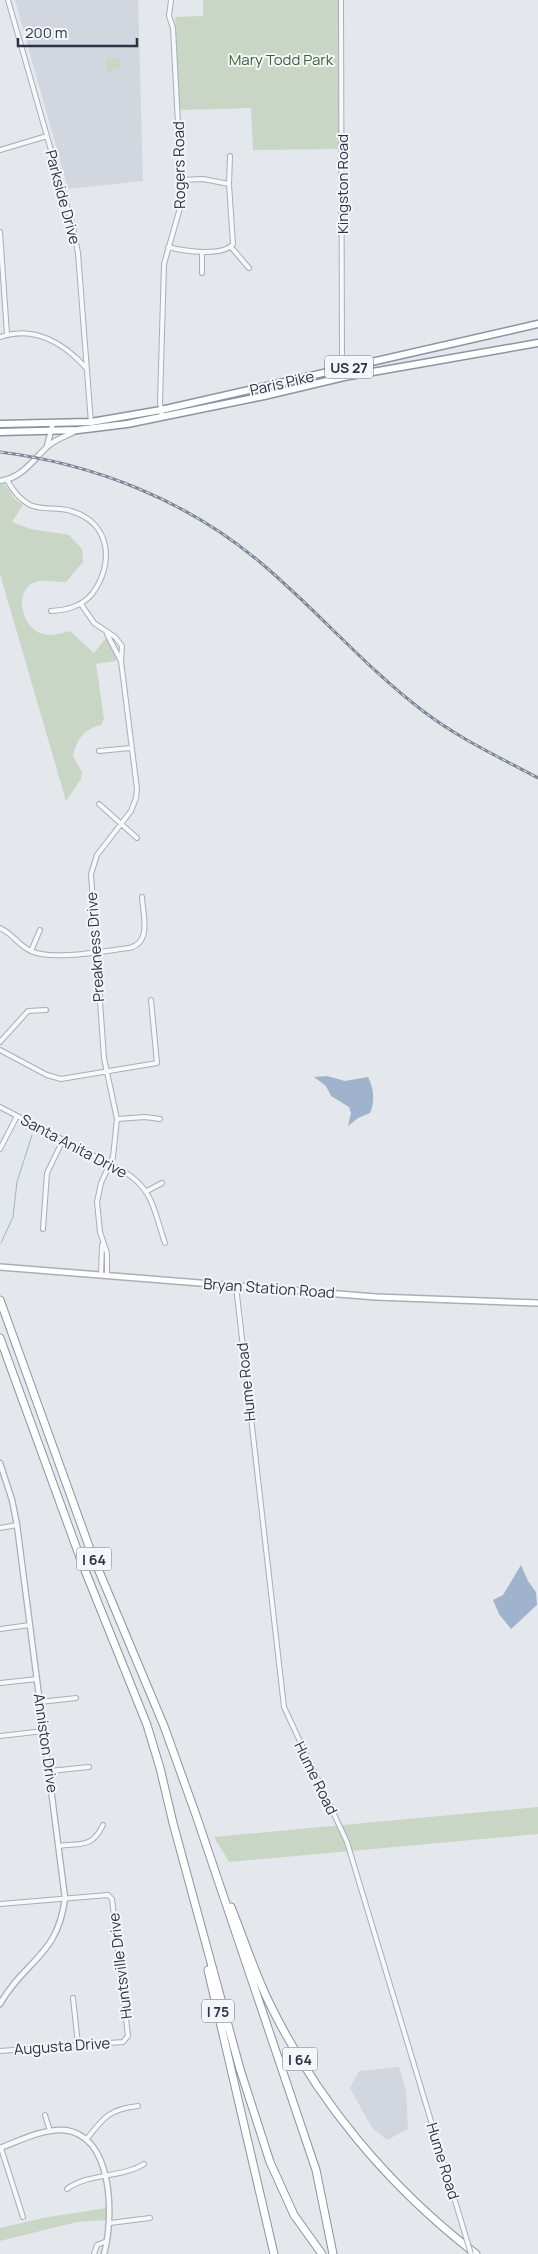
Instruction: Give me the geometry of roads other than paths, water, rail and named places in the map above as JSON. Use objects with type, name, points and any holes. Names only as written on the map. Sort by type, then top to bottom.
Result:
[{"type":"highway","name":"Paris Pike","points":[[91,425],[538,324]]},
{"type":"highway","name":"Paris Pike","points":[[53,423],[91,425],[162,418],[344,377],[538,343]]},
{"type":"highway","points":[[342,369],[344,377]]},
{"type":"highway","name":"US 27","points":[[0,424],[53,423]]},
{"type":"highway","name":"US 27","points":[[0,432],[78,430],[91,425]]},
{"type":"highway","name":"I 64","points":[[0,1300],[88,1544],[164,1726],[264,1991],[310,2075],[343,2122],[393,2180],[420,2207],[476,2254]]},
{"type":"highway","name":"I 64","points":[[0,1338],[82,1563],[147,1725],[233,2045],[270,2162],[294,2215],[322,2254]]},
{"type":"highway","name":"I 75","points":[[160,1768],[274,2254]]},
{"type":"highway","name":"I 75","points":[[196,1815],[316,2170],[328,2221],[333,2254]]},
{"type":"main road","name":"Bryan Station Road","points":[[0,1267],[376,1297],[538,1303]]},
{"type":"street","name":"Parkside Drive","points":[[8,0],[73,227],[78,252],[91,425]]},
{"type":"street","name":"Rogers Road","points":[[162,418],[164,264],[182,205],[173,28],[169,16],[171,0]]},
{"type":"street","name":"Kingston Road","points":[[341,0],[342,369]]},
{"type":"street","points":[[0,150],[47,136]]},
{"type":"street","points":[[230,156],[229,184],[233,244],[231,247]]},
{"type":"street","points":[[181,180],[203,179],[229,184]]},
{"type":"street","points":[[0,232],[8,334]]},
{"type":"street","points":[[168,247],[186,252],[202,252],[231,247]]},
{"type":"street","points":[[231,247],[249,268]]},
{"type":"street","points":[[202,252],[202,272]]},
{"type":"street","points":[[0,337],[8,334],[26,334],[50,339],[74,355],[87,369]]},
{"type":"street","points":[[74,355],[81,354],[86,349]]},
{"type":"street","points":[[53,423],[54,442]]},
{"type":"street","points":[[47,446],[78,430]]},
{"type":"street","points":[[39,431],[46,438],[47,446]]},
{"type":"street","points":[[0,481],[7,480],[28,468],[47,446],[53,431]]},
{"type":"street","points":[[7,480],[16,495],[26,503],[45,510],[64,509],[78,513],[88,519],[100,533],[107,553],[106,569],[98,586],[81,604],[70,609],[50,611]]},
{"type":"street","name":"Preakness Drive","points":[[81,604],[94,623],[106,633],[115,637],[122,646],[121,660],[136,794],[131,811],[97,855],[91,874],[104,1058],[117,1119],[116,1143],[101,1183],[97,1202],[104,1276]]},
{"type":"street","name":"Preakness Drive","points":[[106,633],[121,660]]},
{"type":"street","points":[[99,751],[130,748]]},
{"type":"street","points":[[99,804],[138,838]]},
{"type":"street","points":[[0,928],[31,951],[55,955],[129,948],[141,941],[144,932],[142,897]]},
{"type":"street","points":[[31,951],[40,930]]},
{"type":"street","points":[[0,1050],[52,1078],[66,1079],[157,1063],[151,1000]]},
{"type":"street","points":[[0,1042],[28,1011],[46,1010]]},
{"type":"street","name":"Santa Anita Drive","points":[[0,1107],[132,1176],[147,1191],[165,1244]]},
{"type":"street","points":[[0,1150],[17,1116]]},
{"type":"street","points":[[117,1119],[145,1117],[160,1119]]},
{"type":"street","points":[[43,1229],[47,1173],[63,1140]]},
{"type":"street","points":[[147,1191],[162,1183]]},
{"type":"street","name":"Hume Road","points":[[236,1286],[284,1707],[347,1842],[471,2254]]},
{"type":"street","name":"Anniston Drive","points":[[0,1463],[12,1500],[17,1525],[65,1898],[60,1923],[50,1945],[13,1985],[0,2004]]},
{"type":"street","points":[[0,1528],[17,1525]]},
{"type":"street","points":[[0,1630],[30,1626]]},
{"type":"street","points":[[0,1683],[37,1679]]},
{"type":"street","points":[[40,1702],[76,1698]]},
{"type":"street","points":[[0,1736],[44,1731]]},
{"type":"street","points":[[50,1772],[89,1767]]},
{"type":"street","points":[[59,1846],[89,1842],[96,1838],[103,1825]]},
{"type":"street","name":"Huntsville Drive","points":[[65,1898],[103,1894],[108,1895],[112,1899],[128,2036],[123,2042]]},
{"type":"street","points":[[0,1904],[65,1898]]},
{"type":"street","points":[[73,1998],[78,2044]]},
{"type":"street","name":"Augusta Drive","points":[[0,2051],[123,2042]]},
{"type":"street","points":[[86,2140],[107,2115],[120,2108],[138,2106]]},
{"type":"street","points":[[45,2115],[50,2130]]},
{"type":"street","points":[[23,2217],[0,2147],[50,2130],[69,2131],[86,2140],[98,2153],[105,2176],[110,2224],[104,2254]]},
{"type":"street","points":[[67,2189],[78,2183],[134,2169],[144,2164]]},
{"type":"street","points":[[110,2224],[150,2218]]},
{"type":"street","points":[[94,2254],[97,2245],[107,2241]]},
{"type":"water","points":[[327,1076],[345,1081],[368,1077],[373,1095],[370,1113],[358,1118],[348,1126],[351,1113],[349,1107],[331,1096],[326,1086],[314,1077]]},
{"type":"water","points":[[521,1565],[528,1581],[536,1592],[537,1605],[511,1629],[499,1614],[493,1600],[503,1595]]},
{"type":"waterway","points":[[1,1243],[13,1217],[17,1182],[32,1135]]},
{"type":"railway","points":[[0,452],[71,466],[105,476],[139,489],[203,521],[233,541],[282,581],[381,676],[436,721],[464,739],[538,778]]},
{"type":"park label","name":"Mary Todd Park","points":[[281,59]]}]
